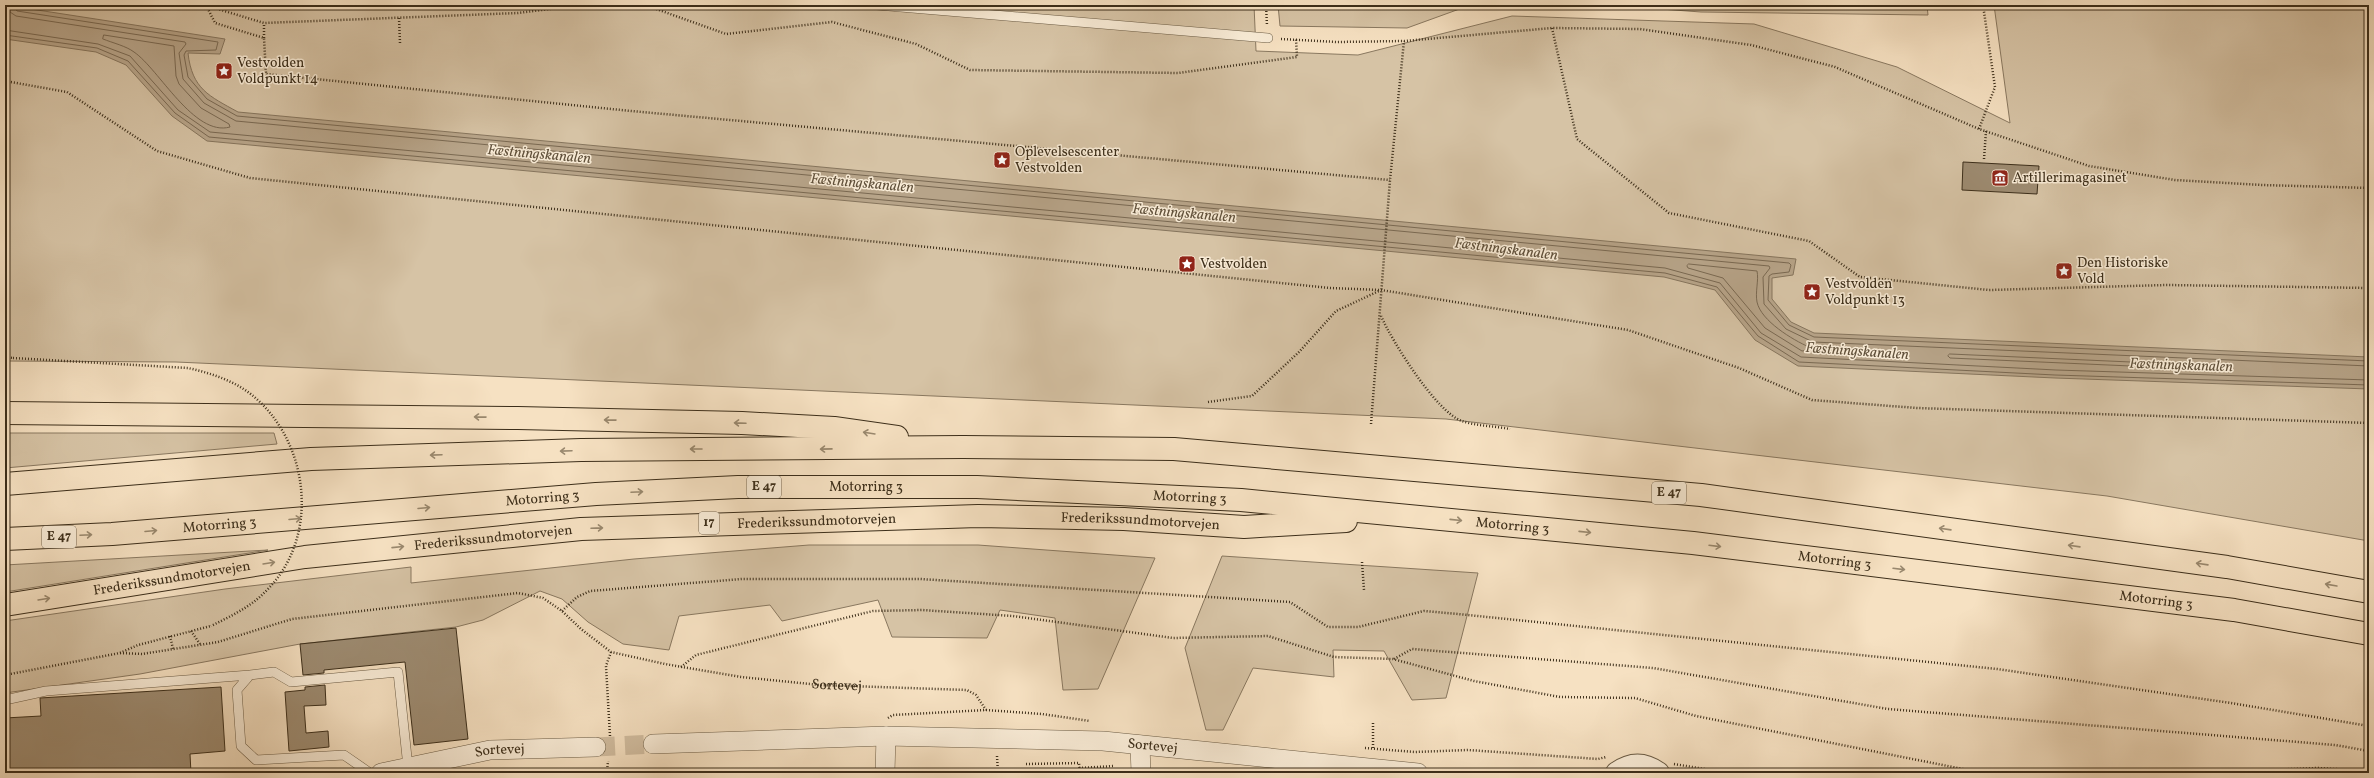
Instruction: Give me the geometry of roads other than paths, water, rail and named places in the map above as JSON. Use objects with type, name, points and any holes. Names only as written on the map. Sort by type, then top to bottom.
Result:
[{"type":"highway","name":"E 47","points":[[5,413],[526,418],[742,423],[834,428],[963,447],[1174,449],[1701,495],[2227,567],[2369,592]]},
{"type":"highway","points":[[5,484],[311,459],[581,450],[963,447]]},
{"type":"highway","name":"Motorring 3","points":[[5,539],[112,534],[596,494],[738,487],[977,487],[1241,500],[1693,543],[2234,610],[2369,634]]},
{"type":"highway","name":"Frederikssundmotorvejen","points":[[5,605],[305,557],[581,529],[978,516],[1124,519],[1244,526],[1417,516]]},
{"type":"street","name":"Sortevej","points":[[653,744],[886,736],[1103,741],[1418,773]]},
{"type":"street","points":[[885,773],[886,736]]},
{"type":"street","points":[[1140,745],[1141,773]]},
{"type":"street","name":"Sortevej","points":[[381,773],[490,750],[604,746]]},
{"type":"street","points":[[1614,765],[1624,768],[1638,765],[1651,768],[1663,767]]},
{"type":"lane","points":[[877,5],[1268,38]]},
{"type":"lane","points":[[5,700],[46,691],[274,672],[291,682],[398,672],[408,767]]},
{"type":"lane","points":[[250,675],[237,690],[241,746],[256,760],[344,755],[370,773]]},
{"type":"water","name":"Fæstningskanalen","points":[[5,5],[225,39],[220,54],[188,53],[190,65],[193,75],[198,83],[210,96],[238,112],[1796,259],[1793,275],[1772,278],[1772,299],[1791,322],[1814,333],[2369,357],[2369,389],[2055,378],[1798,366],[1755,340],[1715,290],[1664,277],[207,141],[172,116],[126,65],[96,52],[5,39]]},
{"type":"tunnel","points":[[596,747],[653,744]]},
{"type":"place","name":"Vestvolden Voldpunkt 14","points":[[224,71]]},
{"type":"place","name":"Oplevelsescenter Vestvolden","points":[[1002,160]]},
{"type":"place","name":"Artillerimagasinet","points":[[2000,178]]},
{"type":"place","name":"Vestvolden","points":[[1187,264]]},
{"type":"place","name":"Den Historiske Vold","points":[[2064,271]]},
{"type":"place","name":"Vestvolden Voldpunkt 13","points":[[1812,292]]}]
